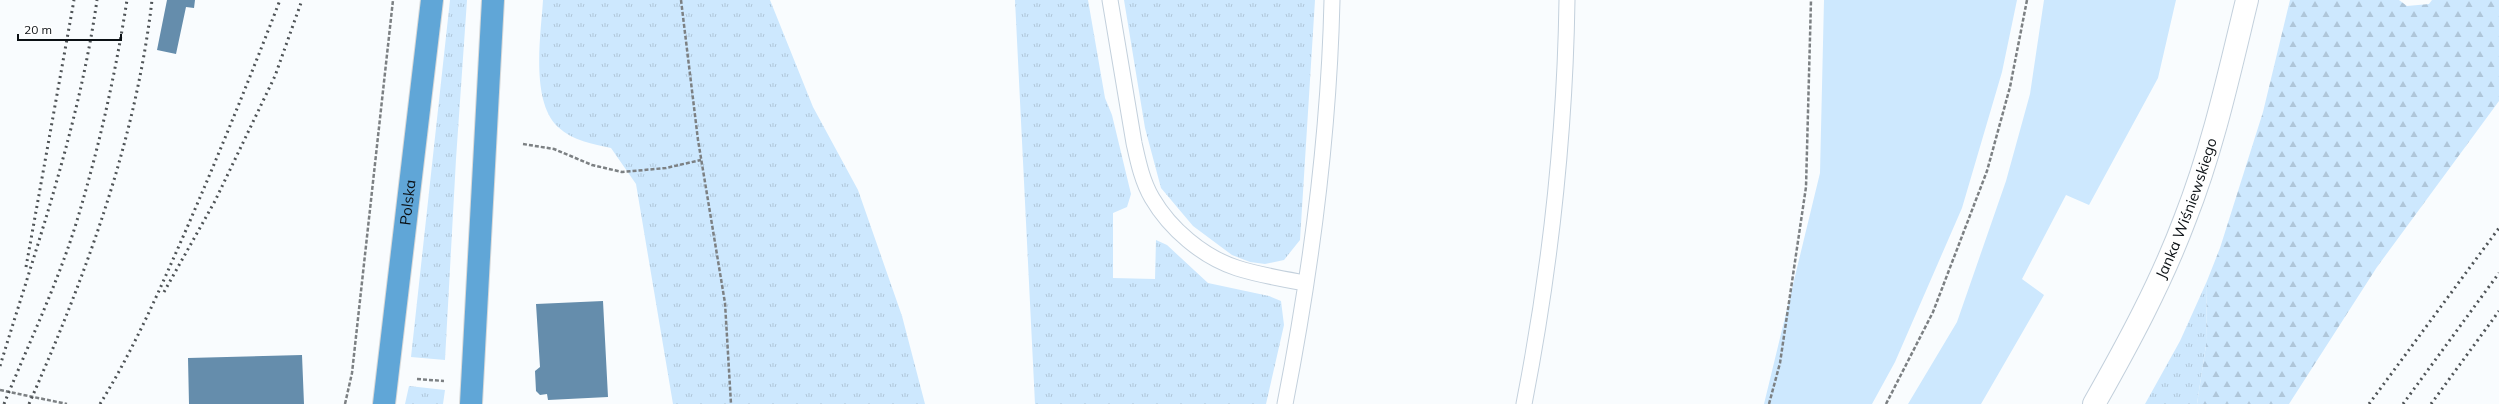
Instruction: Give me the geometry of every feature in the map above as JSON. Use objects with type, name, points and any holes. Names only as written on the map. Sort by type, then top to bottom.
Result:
[{"type":"highway","name":"Polska","points":[[384,404],[432,0]]},
{"type":"highway","points":[[472,394],[493,0]]},
{"type":"main road","name":"Janka Wiśniewskiego","points":[[2094,404],[2145,311],[2185,219],[2217,121],[2247,0]]},
{"type":"lane","points":[[1110,0],[1134,143],[1139,166],[1152,198],[1188,240],[1212,256],[1237,268],[1305,283]]},
{"type":"lane","points":[[1285,404],[1305,283],[1323,146],[1332,0]]},
{"type":"lane","points":[[1524,404],[1548,257],[1560,133],[1567,0]]},
{"type":"path","points":[[345,404],[352,373],[393,0]]},
{"type":"path","points":[[681,0],[701,160],[725,303],[731,404]]},
{"type":"path","points":[[1769,404],[1780,363],[1806,187],[1811,0]]},
{"type":"path","points":[[1886,404],[1934,312],[1987,171],[2010,87],[2027,0]]},
{"type":"path","points":[[523,144],[554,149],[592,165],[622,172],[666,168],[701,160]]},
{"type":"path","points":[[352,373],[388,376],[472,394]]},
{"type":"path","points":[[0,390],[67,404]]},
{"type":"green space","points":[[450,0],[467,0],[456,159],[445,360],[411,357]]},
{"type":"green space","points":[[543,0],[770,0],[813,107],[858,190],[902,316],[925,404],[673,404],[636,184],[611,148],[570,136],[558,127],[549,115],[540,84],[539,66]]},
{"type":"green space","points":[[1015,0],[1088,0],[1105,98],[1112,115],[1131,194],[1127,207],[1113,213],[1113,278],[1155,279],[1156,240],[1167,245],[1208,283],[1269,296],[1281,301],[1284,325],[1266,404],[1035,404]]},
{"type":"green space","points":[[1124,0],[1315,0],[1300,240],[1284,260],[1265,264],[1250,262],[1232,255],[1193,226],[1161,188],[1145,128]]},
{"type":"green space","points":[[1824,0],[2017,0],[2002,72],[1962,208],[1895,362],[1872,404],[1764,404],[1820,173]]},
{"type":"green space","points":[[2044,0],[2176,0],[2158,78],[2089,205],[2066,195],[2022,279],[2044,295],[1981,404],[1908,404],[1957,322],[2006,181],[2030,94]]},
{"type":"green space","points":[[2290,0],[2399,0],[2407,6],[2429,4],[2432,0],[2499,0],[2499,101],[2377,267],[2289,404],[2197,404],[2206,345],[2207,281],[2220,248],[2263,112]]},
{"type":"green space","points":[[2207,281],[2206,345],[2197,404],[2145,404],[2180,341]]},
{"type":"green space","points":[[409,386],[445,390],[443,404],[405,404]]},
{"type":"building","points":[[167,0],[195,0],[194,8],[186,7],[176,54],[157,50]]},
{"type":"building","points":[[603,301],[608,397],[548,400],[547,394],[540,395],[536,391],[535,371],[540,367],[536,304]]},
{"type":"building","points":[[302,355],[304,404],[189,404],[188,358]]},
{"type":"railway","points":[[26,267],[74,0]]},
{"type":"railway","points":[[0,366],[56,185],[79,93],[97,0]]},
{"type":"railway","points":[[4,404],[51,294],[75,227],[105,114],[127,0]]},
{"type":"railway","points":[[29,404],[70,306],[106,206],[134,104],[152,0]]},
{"type":"railway","points":[[100,404],[124,362],[166,274],[246,87],[280,0]]},
{"type":"railway","points":[[164,292],[215,201],[275,76],[302,0]]},
{"type":"railway","points":[[2369,404],[2499,228]]},
{"type":"railway","points":[[2403,404],[2499,273]]},
{"type":"railway","points":[[2431,404],[2499,311]]}]
